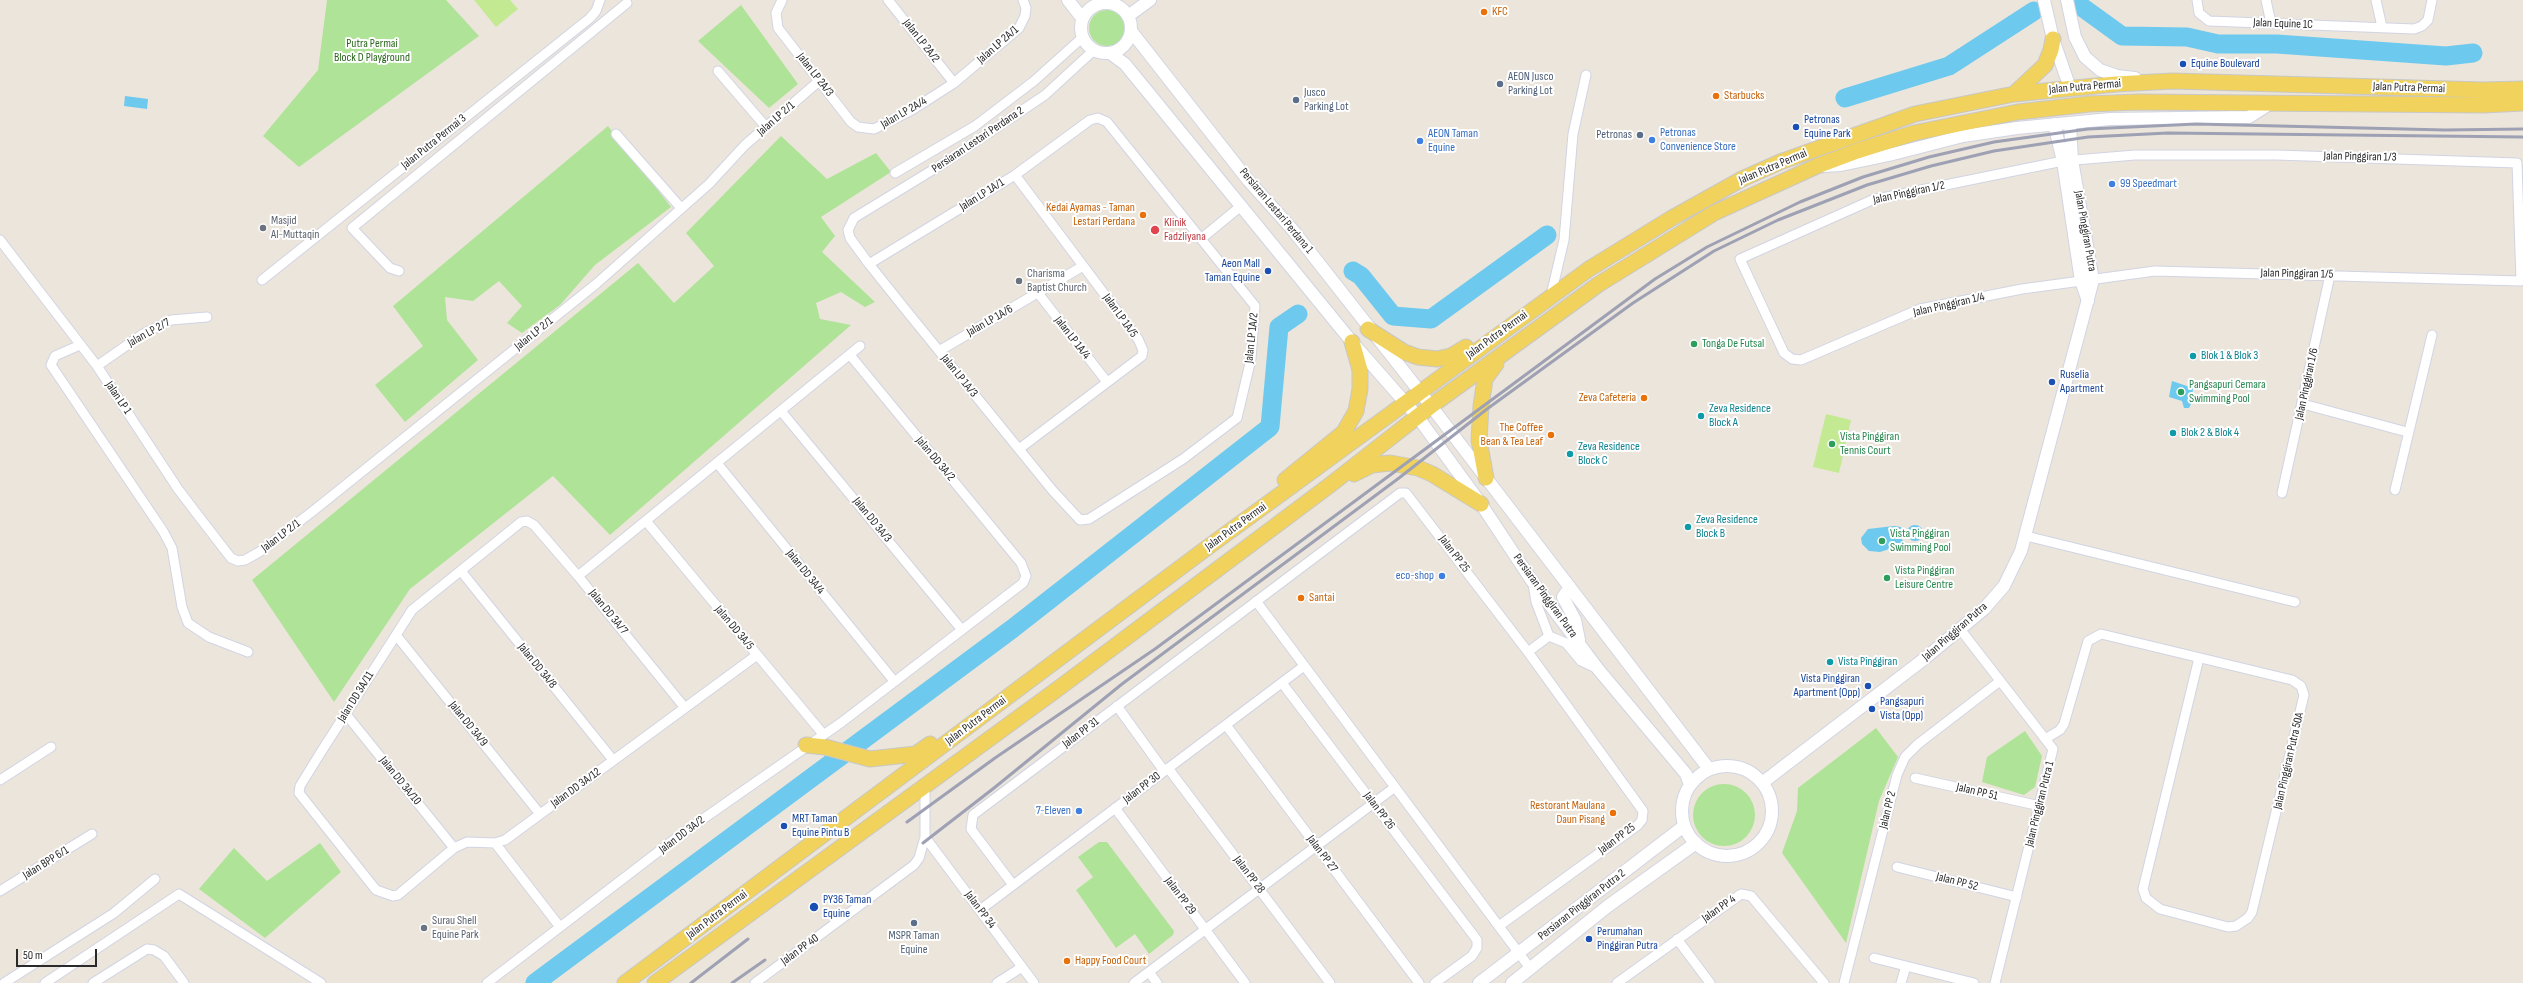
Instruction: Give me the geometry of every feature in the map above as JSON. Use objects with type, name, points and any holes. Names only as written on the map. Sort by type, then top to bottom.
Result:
[{"type":"main road","points":[[2014,94],[2045,65],[2051,50],[2053,39]]},
{"type":"main road","name":"Jalan Putra Permai","points":[[625,983],[1245,520],[1360,437],[1404,402],[1589,268],[1672,218],[1742,179],[1780,162],[1915,114],[2014,94],[2070,88],[2173,81],[2483,90],[2523,89]]},
{"type":"main road","points":[[2070,88],[2078,98],[2089,104]]},
{"type":"main road","name":"Jalan Putra Permai","points":[[655,983],[925,786],[1330,485],[1417,416],[1600,284],[1714,213],[1817,166],[1914,133],[1956,123],[2018,112],[2089,104],[2138,102],[2484,105],[2523,103]]},
{"type":"main road","points":[[1368,329],[1404,352],[1437,359],[1452,356],[1506,321],[1524,316]]},
{"type":"main road","points":[[1245,520],[1288,478],[1344,432],[1356,412],[1360,388],[1360,370],[1352,342]]},
{"type":"main road","points":[[1486,478],[1479,440],[1480,406],[1485,379],[1501,356]]},
{"type":"main road","points":[[1330,485],[1372,465],[1390,463],[1418,468],[1432,474],[1481,504]]},
{"type":"main road","points":[[806,745],[824,740],[870,759],[916,754],[1006,689],[1055,662]]},
{"type":"street","name":"Jalan Putra Permai 3","points":[[262,280],[593,15],[600,0]]},
{"type":"street","name":"Jalan LP 2A/3","points":[[782,0],[776,13],[778,28],[851,122]]},
{"type":"street","name":"Jalan LP 2A/2","points":[[888,0],[954,83]]},
{"type":"street","name":"Jalan LP 2A/1","points":[[954,83],[1019,28],[1025,16],[1026,8],[1023,0]]},
{"type":"street","points":[[1068,0],[1082,18],[1083,37],[1094,50],[1110,53],[1124,46],[1131,31],[1128,16],[1123,10],[1105,2],[1089,9],[1082,18]]},
{"type":"street","points":[[1128,16],[1150,0]]},
{"type":"street","points":[[2044,0],[2053,39],[2070,88]]},
{"type":"street","points":[[2067,0],[2080,49],[2100,70],[2117,76],[2173,81]]},
{"type":"street","name":"Jalan Equine 1C","points":[[2197,0],[2199,13],[2209,20],[2271,24],[2414,29],[2422,26],[2431,11],[2432,0]]},
{"type":"street","points":[[2266,0],[2271,24]]},
{"type":"street","points":[[2376,0],[2382,28]]},
{"type":"street","points":[[399,271],[390,268],[352,228],[627,3]]},
{"type":"street","name":"Persiaran Lestari Perdana 1","points":[[1131,31],[1248,180],[1299,238],[1368,329],[1419,392]]},
{"type":"street","name":"Persiaran Lestari Perdana 2","points":[[895,173],[975,126],[1034,81],[1083,37]]},
{"type":"street","name":"Persiaran Lestari Perdana 2","points":[[854,218],[944,163],[1045,95],[1094,50]]},
{"type":"street","name":"Persiaran Lestari Perdana 1","points":[[1110,53],[1125,64],[1352,342],[1404,402]]},
{"type":"street","points":[[718,71],[766,128]]},
{"type":"street","points":[[1551,297],[1564,240],[1573,134],[1586,75]]},
{"type":"street","name":"Jalan LP 2/1","points":[[232,558],[238,561],[245,560],[261,551],[313,512],[596,284],[819,81]]},
{"type":"street","name":"Jalan LP 2A/4","points":[[851,122],[866,129],[880,127],[954,83]]},
{"type":"street","points":[[1817,166],[1841,165],[1889,156],[1963,136],[2054,124],[2172,116],[2249,117],[2271,103]]},
{"type":"street","name":"Jalan LP 1A/2","points":[[1089,519],[1182,458],[1240,414],[1251,358],[1255,306],[1202,238],[1107,122],[1098,118],[1090,120]]},
{"type":"street","name":"Jalan LP 1A/1","points":[[869,264],[1015,175],[1090,120]]},
{"type":"street","points":[[2068,160],[2070,123]]},
{"type":"street","points":[[2054,124],[2068,160]]},
{"type":"street","points":[[616,134],[681,208]]},
{"type":"street","name":"Jalan Pinggiran 1/3","points":[[2068,160],[2135,155],[2276,155],[2517,163],[2522,281],[2501,280]]},
{"type":"street","name":"Jalan Pinggiran 1/2","points":[[1801,360],[1792,359],[1784,353],[1740,259],[1872,200],[2068,160]]},
{"type":"street","name":"Jalan Pinggiran Putra","points":[[1762,783],[1960,629],[1984,609],[2004,586],[2026,536],[2094,280],[2068,160]]},
{"type":"street","name":"Jalan Pinggiran Putra","points":[[2068,160],[2081,281],[2088,301]]},
{"type":"street","name":"Jalan LP 1A/5","points":[[1015,175],[1138,339],[1143,350],[1142,356],[1019,449]]},
{"type":"street","points":[[1202,238],[1241,206]]},
{"type":"street","name":"Jalan LP 1A/3","points":[[854,218],[848,230],[850,238],[869,264],[1072,513],[1080,520],[1089,519]]},
{"type":"street","name":"Jalan LP 1","points":[[0,240],[97,366],[178,489],[232,558]]},
{"type":"street","name":"Jalan LP 1A/6","points":[[939,350],[1083,266]]},
{"type":"street","name":"Jalan Pinggiran 1/5","points":[[2081,281],[2155,271],[2501,280]]},
{"type":"street","name":"Jalan Pinggiran 1/6","points":[[2282,494],[2303,404],[2330,275]]},
{"type":"street","name":"Jalan Pinggiran 1/4","points":[[1801,360],[1920,309],[2022,289],[2081,281]]},
{"type":"street","name":"Jalan LP 1A/4","points":[[1038,293],[1107,382]]},
{"type":"street","name":"Jalan LP 2/7","points":[[97,366],[144,334],[171,320],[207,317]]},
{"type":"street","points":[[2395,490],[2407,432],[2432,335]]},
{"type":"street","points":[[80,345],[55,356],[51,365],[164,531],[172,548],[182,607],[188,623],[209,637],[248,652]]},
{"type":"street","points":[[578,576],[860,346]]},
{"type":"street","name":"Jalan DD 3A/2","points":[[850,355],[1021,563],[1026,576],[1023,583],[962,630]]},
{"type":"street","name":"Persiaran Pinggiran Putra","points":[[1419,392],[1709,769]]},
{"type":"street","name":"Persiaran Pinggiran Putra","points":[[1404,402],[1417,416],[1481,504],[1532,581],[1580,643],[1598,669],[1686,774],[1690,785]]},
{"type":"street","points":[[2303,404],[2407,432]]},
{"type":"street","name":"Jalan DD 3A/3","points":[[782,410],[962,630]]},
{"type":"street","name":"Jalan DD 3A/4","points":[[717,463],[894,682]]},
{"type":"street","name":"Jalan PP 25","points":[[1256,601],[1400,493],[1406,493],[1528,652],[1640,805],[1643,816],[1638,825],[1499,926]]},
{"type":"street","name":"Jalan DD 3A/11","points":[[388,896],[376,890],[300,795],[300,786],[412,610],[517,524],[526,521]]},
{"type":"street","name":"Jalan DD 3A/7","points":[[526,521],[534,525],[578,576],[685,708]]},
{"type":"street","name":"Jalan DD 3A/5","points":[[646,521],[757,655],[824,740]]},
{"type":"street","points":[[2026,536],[2295,602]]},
{"type":"street","name":"Jalan DD 3A/8","points":[[460,571],[613,760]]},
{"type":"street","points":[[1532,581],[1536,602],[1549,636],[1566,643],[1581,661],[1598,669]]},
{"type":"street","points":[[1570,587],[1563,597],[1575,620],[1580,643]]},
{"type":"street","points":[[1256,601],[1530,968]]},
{"type":"street","name":"Jalan PP 31","points":[[1013,885],[971,829],[973,815],[1256,601]]},
{"type":"street","name":"Jalan Pinggiran Putra 1","points":[[1960,629],[2045,739],[2053,753],[1995,983]]},
{"type":"street","points":[[824,740],[842,722],[962,630]]},
{"type":"street","name":"Jalan Pinggiran Putra 50A","points":[[2045,739],[2060,730],[2064,724],[2088,641],[2094,636],[2102,634],[2292,680],[2301,686],[2304,695],[2252,912],[2242,922],[2228,927],[2160,909],[2146,898],[2143,889],[2199,658]]},
{"type":"street","name":"Jalan DD 3A/9","points":[[396,635],[540,814]]},
{"type":"street","points":[[1528,652],[1549,636]]},
{"type":"street","name":"Jalan DD 3A/12","points":[[388,896],[398,895],[454,848],[467,842],[495,843],[505,840],[757,655]]},
{"type":"street","name":"Jalan PP 30","points":[[980,910],[1304,666]]},
{"type":"street","name":"Jalan PP 2","points":[[1844,983],[1897,775],[1905,757],[1918,744],[2000,680]]},
{"type":"street","name":"Jalan PP 26","points":[[1282,683],[1477,940],[1477,948],[1472,956],[1435,983]]},
{"type":"street","name":"Jalan PP 28","points":[[1117,706],[1330,983]]},
{"type":"street","name":"Jalan DD 3A/10","points":[[346,713],[454,848]]},
{"type":"street","name":"Jalan PP 27","points":[[1226,724],[1419,983]]},
{"type":"street","name":"Jalan DD 3A/2","points":[[488,983],[680,836],[806,745]]},
{"type":"street","points":[[0,780],[51,747]]},
{"type":"street","points":[[1732,766],[1754,775],[1762,783],[1770,804],[1769,826],[1762,839],[1751,849],[1737,854],[1722,856],[1708,852],[1696,843],[1684,826],[1682,805],[1690,785],[1698,776],[1709,769],[1732,766]]},
{"type":"street","name":"Jalan PP 51","points":[[1915,778],[2040,806]]},
{"type":"street","name":"Jalan PP 40","points":[[755,983],[914,865],[919,858],[925,837],[925,786]]},
{"type":"street","points":[[1134,983],[1395,787]]},
{"type":"street","name":"Jalan PP 29","points":[[1115,808],[1245,983]]},
{"type":"street","name":"Persiaran Pinggiran Putra 2","points":[[1479,983],[1684,826]]},
{"type":"street","name":"Jalan BPP 6/1","points":[[0,891],[92,834]]},
{"type":"street","name":"Jalan PP 34","points":[[925,837],[1034,983]]},
{"type":"street","points":[[495,843],[560,927]]},
{"type":"street","name":"Persiaran Pinggiran Putra 2","points":[[1512,983],[1608,906],[1696,843]]},
{"type":"street","name":"Jalan PP 52","points":[[1897,867],[2017,898]]},
{"type":"street","points":[[4,983],[114,913],[155,879]]},
{"type":"street","points":[[46,983],[179,894],[321,983]]},
{"type":"street","name":"Jalan PP 4","points":[[1617,983],[1737,896],[1747,894],[1751,896],[1824,983]]},
{"type":"street","points":[[1677,939],[1710,983]]},
{"type":"street","points":[[93,983],[146,949],[154,950],[164,956],[184,983]]},
{"type":"street","points":[[1874,958],[1974,983]]},
{"type":"street","points":[[1901,983],[1906,966]]},
{"type":"street","points":[[998,983],[1022,967]]},
{"type":"street","points":[[1149,972],[1157,983]]},
{"type":"green space","name":"Putra Permai Block D Playground","points":[[327,0],[446,0],[479,36],[299,167],[263,136],[318,70]]},
{"type":"green space","points":[[474,0],[510,0],[518,9],[496,27]]},
{"type":"green space","points":[[741,5],[798,84],[769,108],[698,41]]},
{"type":"green space","points":[[1107,10],[1117,13],[1122,18],[1125,28],[1122,38],[1117,43],[1107,46],[1097,43],[1092,38],[1089,28],[1092,18],[1097,13]]},
{"type":"green space","points":[[608,126],[671,207],[595,265],[560,305],[522,333],[507,323],[522,306],[499,281],[473,301],[445,297],[447,320],[478,360],[405,422],[375,385],[423,346],[393,306]]},
{"type":"green space","points":[[781,136],[827,179],[876,153],[891,172],[821,217],[835,236],[822,252],[875,302],[865,307],[841,292],[816,303],[820,319],[851,325],[610,535],[553,476],[410,589],[334,702],[252,580],[638,263],[674,303],[714,266],[686,233]]},
{"type":"green space","name":"Vista Pinggiran Tennis Court","points":[[1826,414],[1851,420],[1839,473],[1813,467]]},
{"type":"green space","points":[[1876,728],[1898,757],[1879,801],[1846,943],[1782,853],[1797,811],[1798,788]]},
{"type":"green space","points":[[2025,731],[2042,756],[2035,787],[2024,795],[1982,782],[1987,757]]},
{"type":"green space","points":[[1724,784],[1741,789],[1746,793],[1750,798],[1755,815],[1750,832],[1746,837],[1741,841],[1724,846],[1707,841],[1702,837],[1698,832],[1693,815],[1698,798],[1702,793],[1707,789]]},
{"type":"green space","points":[[1099,842],[1107,842],[1174,931],[1173,935],[1149,954],[1135,934],[1116,948],[1076,890],[1093,877],[1078,857]]},
{"type":"green space","points":[[320,843],[341,872],[265,938],[199,889],[234,848],[267,881]]},
{"type":"water","points":[[125,96],[148,99],[147,109],[124,106]]},
{"type":"water","name":"Pangsapuri Cemara Swimming Pool","points":[[2172,381],[2193,388],[2192,402],[2189,408],[2184,408],[2182,401],[2169,397]]},
{"type":"water","name":"Vista Pinggiran Swimming Pool","points":[[1915,525],[1921,527],[1923,533],[1921,539],[1915,541],[1909,539],[1907,533],[1909,527]]},
{"type":"water","name":"Vista Pinggiran Swimming Pool","points":[[1894,526],[1901,527],[1901,538],[1905,544],[1880,552],[1869,551],[1862,544],[1861,538],[1868,529]]},
{"type":"waterway","points":[[2075,2],[2122,36],[2187,37],[2218,44],[2277,44],[2446,56],[2473,53]]},
{"type":"waterway","points":[[1845,98],[1949,66],[2034,11]]},
{"type":"waterway","points":[[1353,271],[1361,276],[1393,316],[1431,319],[1547,235]]},
{"type":"waterway","points":[[535,983],[1012,629],[1270,427],[1279,327],[1298,314]]},
{"type":"railway","points":[[907,822],[995,758],[1155,649],[1655,279],[1707,247],[1800,202],[1863,177],[1929,157],[1994,142],[2088,129],[2196,124],[2445,130],[2523,129]]},
{"type":"railway","points":[[923,843],[994,788],[1122,684],[1399,478],[1487,409],[1633,303],[1714,251],[1778,220],[1867,185],[1931,166],[1994,151],[2088,137],[2168,133],[2523,137]]},
{"type":"railway","points":[[691,983],[748,939]]},
{"type":"railway","points":[[732,983],[765,960]]},
{"type":"place","name":"KFC","points":[[1484,12]]},
{"type":"place","name":"Equine Boulevard","points":[[2183,64]]},
{"type":"place","name":"AEON Jusco Parking Lot","points":[[1500,84]]},
{"type":"place","name":"Starbucks","points":[[1716,96]]},
{"type":"place","name":"Jusco Parking Lot","points":[[1296,100]]},
{"type":"place","name":"Petronas Equine Park","points":[[1796,127]]},
{"type":"place","name":"Petronas","points":[[1640,135]]},
{"type":"place","name":"Petronas Convenience Store","points":[[1652,140]]},
{"type":"place","name":"AEON Taman Equine","points":[[1420,141]]},
{"type":"place","name":"99 Speedmart","points":[[2112,184]]},
{"type":"place","name":"Kedai Ayamas - Taman Lestari Perdana","points":[[1143,215]]},
{"type":"place","name":"Masjid Al-Muttaqin","points":[[263,228]]},
{"type":"place","name":"Klinik Fadzliyana","points":[[1155,230]]},
{"type":"place","name":"Aeon Mall Taman Equine","points":[[1268,271]]},
{"type":"place","name":"Charisma Baptist Church","points":[[1019,281]]},
{"type":"place","name":"Tonga De Futsal","points":[[1694,344]]},
{"type":"place","name":"Blok 1 & Blok 3","points":[[2193,356]]},
{"type":"place","name":"Ruselia Apartment","points":[[2052,382]]},
{"type":"place","name":"Pangsapuri Cemara Swimming Pool","points":[[2181,392]]},
{"type":"place","name":"Zeva Cafeteria","points":[[1644,398]]},
{"type":"place","name":"Zeva Residence Block A","points":[[1701,416]]},
{"type":"place","name":"Blok 2 & Blok 4","points":[[2173,433]]},
{"type":"place","name":"The Coffee Bean & Tea Leaf","points":[[1551,435]]},
{"type":"place","name":"Vista Pinggiran Tennis Court","points":[[1832,444]]},
{"type":"place","name":"Zeva Residence Block C","points":[[1570,454]]},
{"type":"place","name":"Zeva Residence Block B","points":[[1688,527]]},
{"type":"place","name":"Vista Pinggiran Swimming Pool","points":[[1882,541]]},
{"type":"place","name":"eco-shop","points":[[1442,576]]},
{"type":"place","name":"Vista Pinggiran Leisure Centre","points":[[1887,578]]},
{"type":"place","name":"Santai","points":[[1301,598]]},
{"type":"place","name":"Vista Pinggiran","points":[[1830,662]]},
{"type":"place","name":"Vista Pinggiran Apartment (Opp)","points":[[1868,686]]},
{"type":"place","name":"Pangsapuri Vista (Opp)","points":[[1872,709]]},
{"type":"place","name":"7-Eleven","points":[[1079,811]]},
{"type":"place","name":"Restorant Maulana Daun Pisang","points":[[1613,813]]},
{"type":"place","name":"MRT Taman Equine Pintu B","points":[[784,826]]},
{"type":"place","name":"PY36 Taman Equine","points":[[814,907]]},
{"type":"place","name":"MSPR Taman Equine","points":[[914,923]]},
{"type":"place","name":"Surau Shell Equine Park","points":[[424,928]]},
{"type":"place","name":"Perumahan Pinggiran Putra","points":[[1589,939]]},
{"type":"place","name":"Happy Food Court","points":[[1067,961]]}]
